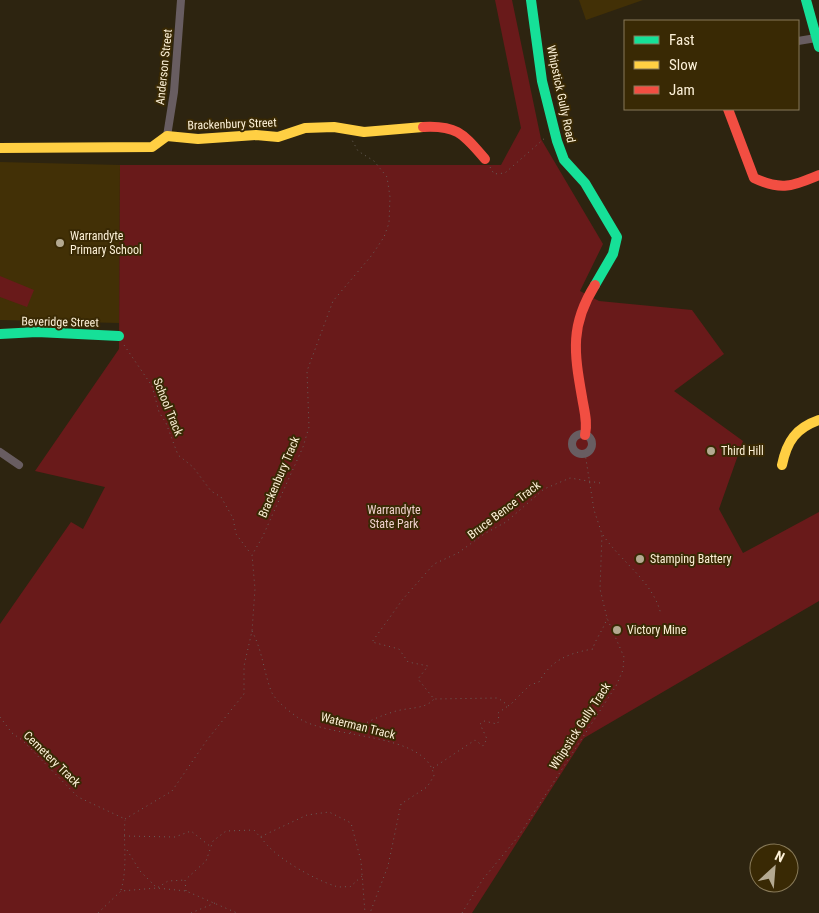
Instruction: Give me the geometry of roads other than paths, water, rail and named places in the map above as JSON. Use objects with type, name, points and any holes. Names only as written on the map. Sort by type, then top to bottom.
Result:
[{"type":"street","name":"Anderson Street","points":[[167,136],[174,92],[181,0]]},
{"type":"street","name":"Whipstick Gully Road","points":[[531,0],[540,68],[554,130],[565,162],[583,181],[617,236],[615,251],[580,312],[577,328],[577,349],[587,424],[585,434]]},
{"type":"street","points":[[799,41],[817,42],[806,0]]},
{"type":"street","points":[[728,110],[754,178],[770,187],[787,189],[819,175]]},
{"type":"street","name":"Brackenbury Street","points":[[167,136],[198,139],[278,136],[305,128],[344,129],[364,132],[439,126],[462,133],[485,159]]},
{"type":"street","points":[[0,148],[152,147],[159,144],[167,136]]},
{"type":"street","name":"Beveridge Street","points":[[0,334],[37,332],[119,336]]},
{"type":"street","points":[[782,465],[785,450],[796,430],[819,420]]},
{"type":"street","name":"Whipstick Gully Road","points":[[585,434],[590,438],[590,450],[585,453],[575,451],[572,442],[575,436],[585,434]]},
{"type":"street","points":[[0,452],[19,465]]},
{"type":"place","name":"Warrandyte Primary School","points":[[60,243]]},
{"type":"place","name":"Third Hill","points":[[711,451]]},
{"type":"place","name":"Stamping Battery","points":[[640,559]]},
{"type":"place","name":"Victory Mine","points":[[617,630]]},
{"type":"park label","name":"Warrandyte State Park","points":[[394,517]]}]
